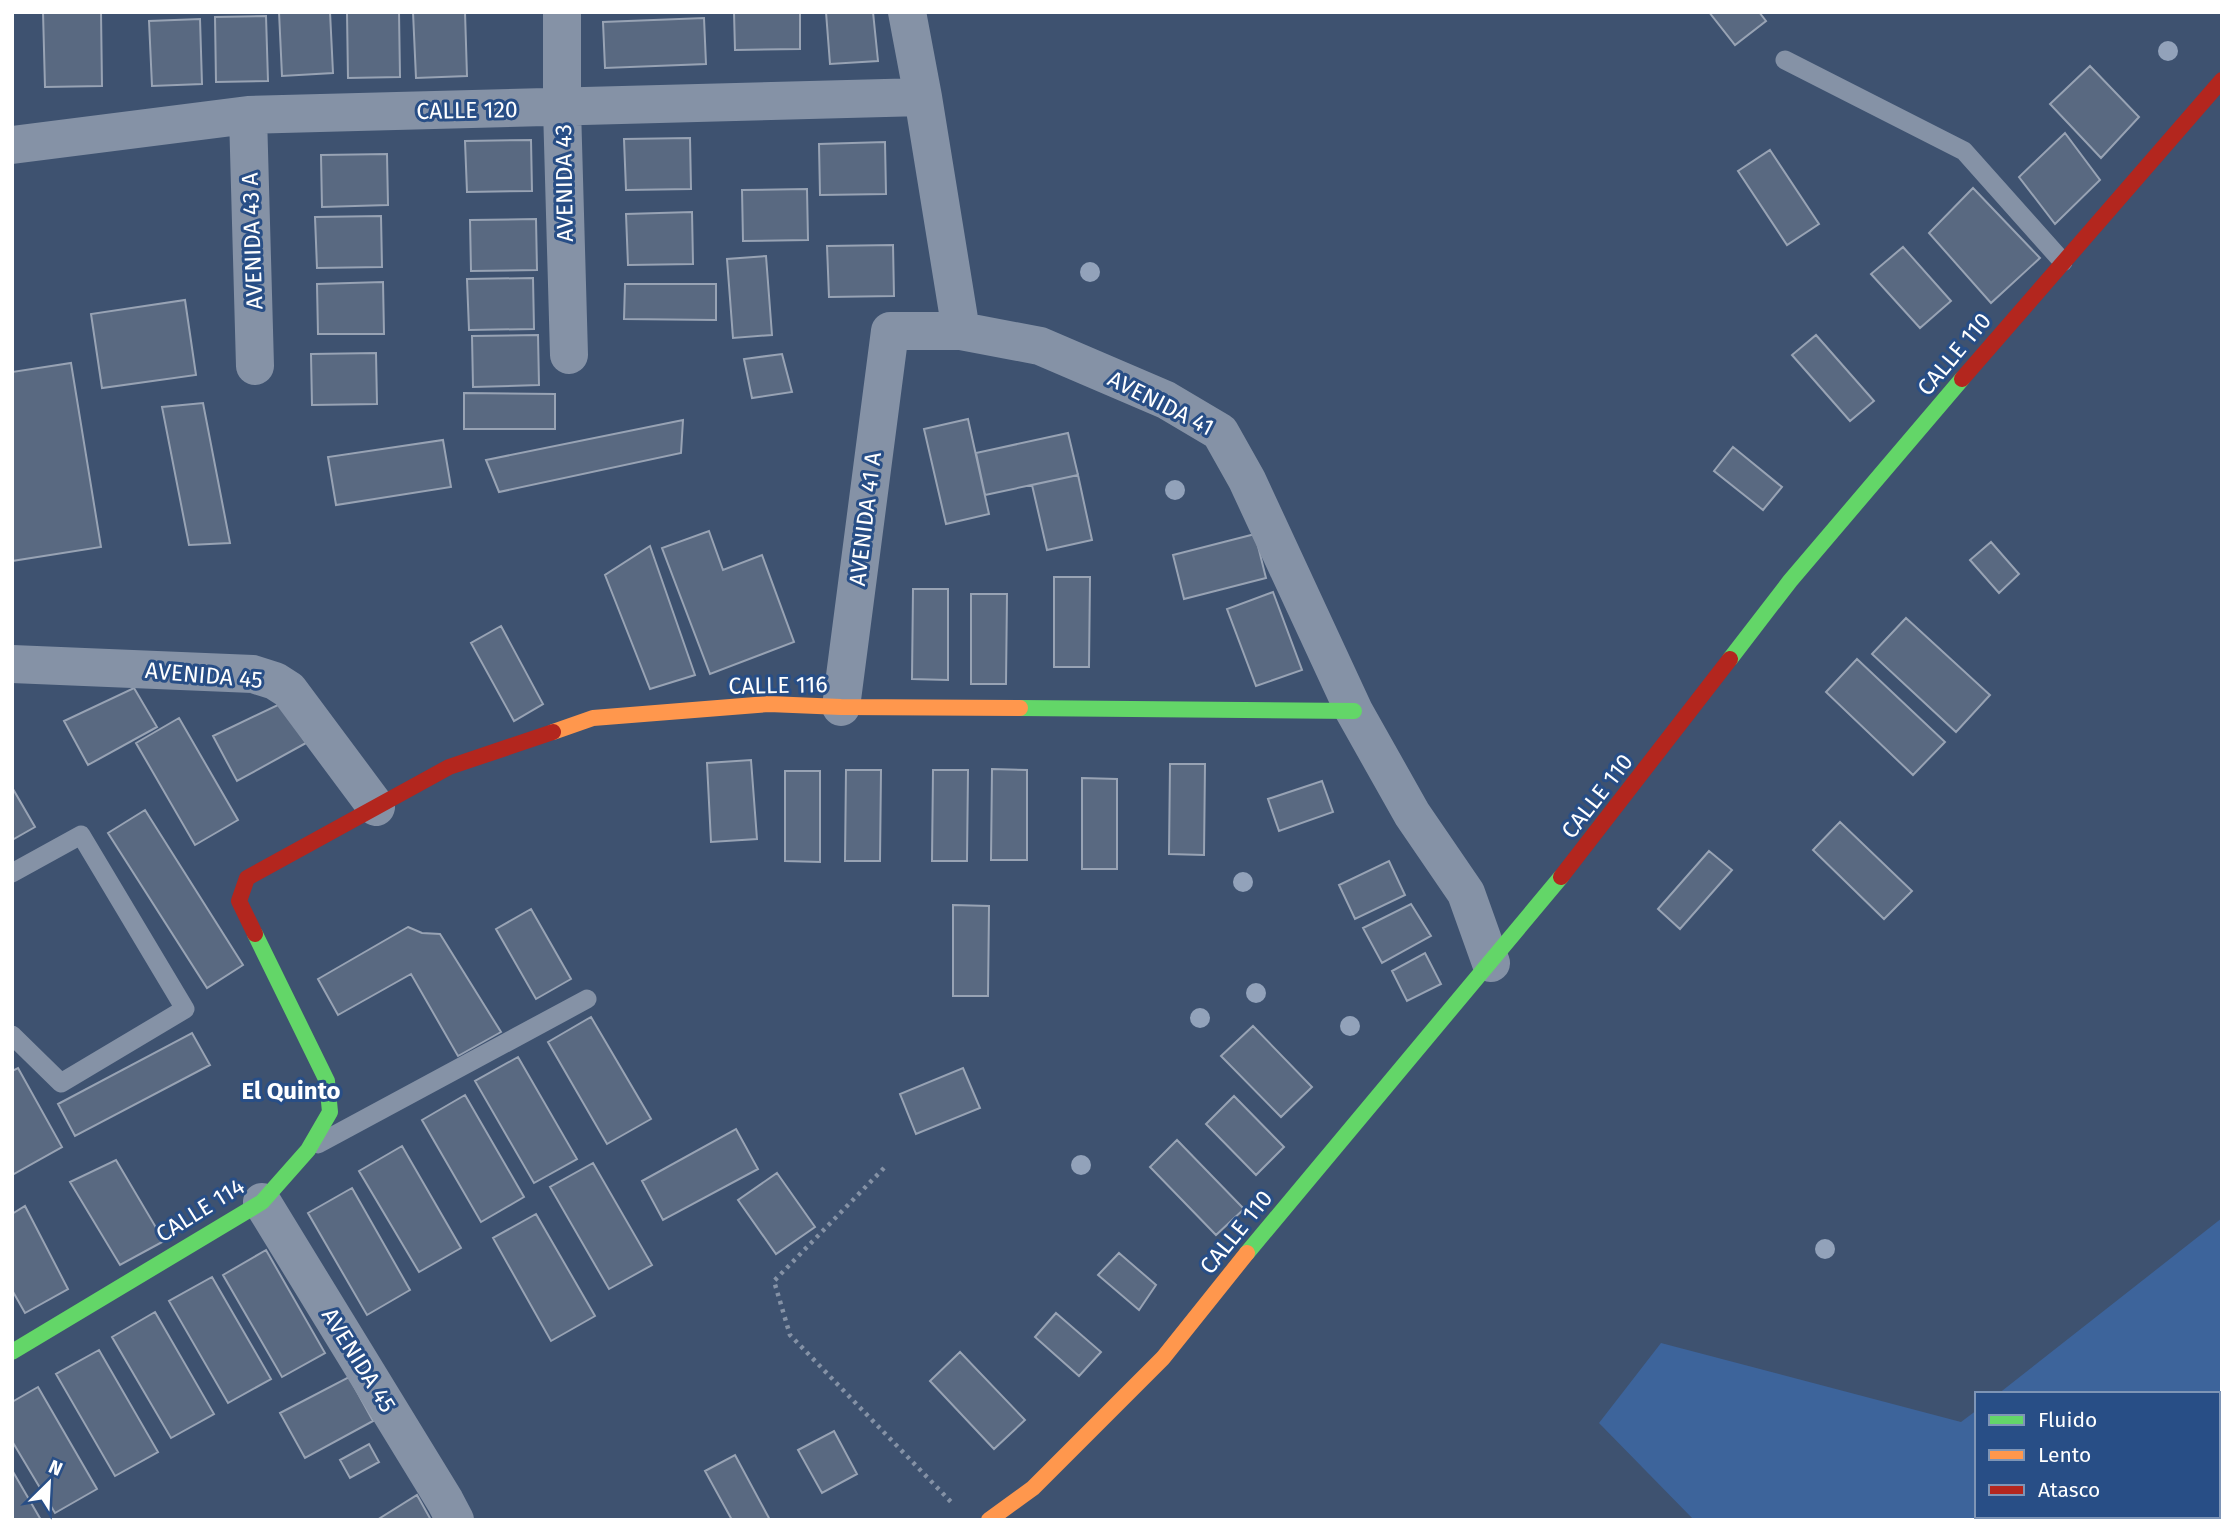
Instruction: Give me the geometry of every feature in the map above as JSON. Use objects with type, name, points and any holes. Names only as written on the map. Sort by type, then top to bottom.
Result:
[{"type":"street","name":"AVENIDA 43","points":[[562,12],[569,355]]},
{"type":"street","points":[[907,12],[961,331]]},
{"type":"street","name":"CALLE 110","points":[[989,1520],[1033,1488],[1163,1358],[1266,1229],[1581,853],[1790,581],[2063,261],[2222,80]]},
{"type":"street","name":"CALLE 120","points":[[12,145],[248,115],[923,97]]},
{"type":"street","name":"AVENIDA 43 A","points":[[248,115],[255,366]]},
{"type":"street","name":"AVENIDA 41","points":[[890,331],[961,331],[1040,346],[1166,400],[1220,432],[1247,480],[1354,711],[1412,814],[1465,892],[1491,963]]},
{"type":"street","name":"AVENIDA 41 A","points":[[841,707],[890,331]]},
{"type":"street","name":"AVENIDA 45","points":[[12,664],[253,674],[275,681],[289,690],[376,807]]},
{"type":"street","name":"CALLE 116","points":[[308,1150],[330,1112],[327,1081],[239,901],[243,886],[247,878],[449,767],[593,718],[769,704],[841,707],[1354,711]]},
{"type":"street","name":"CALLE 114","points":[[12,1352],[262,1202],[308,1150]]},
{"type":"street","name":"AVENIDA 45","points":[[262,1202],[455,1520]]},
{"type":"lane","points":[[1786,60],[1964,151],[2063,261]]},
{"type":"lane","points":[[12,873],[80,835],[185,1009],[61,1083],[12,1035]]},
{"type":"lane","name":"CALLE 114","points":[[308,1150],[587,999]]},
{"type":"path","points":[[884,1168],[774,1281],[790,1335],[958,1510]]},
{"type":"shaded area","points":[[2222,1218],[2222,1520],[1694,1520],[1599,1423],[1661,1343],[1961,1422],[1975,1412],[1975,1518],[2220,1518],[2220,1392],[2001,1392]]},
{"type":"building","points":[[43,12],[101,12],[102,86],[45,87]]},
{"type":"building","points":[[279,12],[330,12],[333,73],[282,76]]},
{"type":"building","points":[[399,12],[400,77],[348,78],[347,13]]},
{"type":"building","points":[[413,12],[465,12],[467,76],[416,78]]},
{"type":"building","points":[[734,12],[800,12],[800,49],[735,50]]},
{"type":"building","points":[[826,12],[873,12],[878,61],[830,64]]},
{"type":"building","points":[[1709,12],[1759,12],[1766,21],[1735,45]]},
{"type":"building","points":[[266,16],[268,81],[216,82],[215,17]]},
{"type":"building","points":[[704,18],[706,64],[605,68],[603,22]]},
{"type":"building","points":[[200,19],[202,84],[152,86],[149,21]]},
{"type":"building","points":[[2090,66],[2139,117],[2101,158],[2050,104]]},
{"type":"building","points":[[2065,133],[2100,180],[2055,224],[2019,177]]},
{"type":"building","points":[[690,138],[691,189],[626,190],[624,139]]},
{"type":"building","points":[[531,140],[532,191],[467,192],[465,141]]},
{"type":"building","points":[[885,142],[886,194],[820,195],[819,144]]},
{"type":"building","points":[[1770,150],[1819,224],[1787,245],[1738,171]]},
{"type":"building","points":[[387,154],[388,205],[322,207],[321,155]]},
{"type":"building","points":[[1973,188],[2040,258],[1991,303],[1929,233]]},
{"type":"building","points":[[807,189],[808,240],[743,241],[742,190]]},
{"type":"building","points":[[692,212],[693,264],[628,265],[626,214]]},
{"type":"building","points":[[381,216],[382,267],[317,268],[315,217]]},
{"type":"building","points":[[536,219],[537,270],[471,271],[470,220]]},
{"type":"building","points":[[893,245],[894,296],[829,297],[827,246]]},
{"type":"building","points":[[1903,247],[1951,301],[1920,328],[1871,274]]},
{"type":"building","points":[[766,256],[772,335],[733,338],[727,259]]},
{"type":"building","points":[[533,278],[534,329],[469,330],[467,279]]},
{"type":"building","points":[[383,282],[384,334],[318,334],[317,284]]},
{"type":"building","points":[[625,284],[716,284],[716,320],[624,319]]},
{"type":"building","points":[[185,300],[196,375],[102,388],[91,314]]},
{"type":"building","points":[[538,335],[539,385],[473,387],[472,336]]},
{"type":"building","points":[[1816,335],[1874,401],[1850,421],[1792,355]]},
{"type":"building","points":[[376,353],[377,404],[312,405],[311,354]]},
{"type":"building","points":[[782,354],[792,392],[752,398],[744,359]]},
{"type":"building","points":[[71,363],[101,547],[12,561],[12,372]]},
{"type":"building","points":[[464,393],[555,394],[555,429],[464,429]]},
{"type":"building","points":[[203,403],[230,543],[189,545],[162,407]]},
{"type":"building","points":[[968,419],[989,514],[946,524],[924,429]]},
{"type":"building","points":[[683,420],[681,453],[499,492],[486,460]]},
{"type":"building","points":[[1068,433],[1078,475],[985,495],[976,453]]},
{"type":"building","points":[[443,440],[451,487],[336,505],[328,457]]},
{"type":"building","points":[[1733,447],[1782,487],[1763,510],[1714,471]]},
{"type":"building","points":[[1078,475],[1092,540],[1047,550],[1032,485]]},
{"type":"building","points":[[709,531],[723,570],[762,555],[794,642],[710,674],[662,548]]},
{"type":"building","points":[[1255,534],[1266,578],[1184,599],[1173,555]]},
{"type":"building","points":[[1991,542],[2019,574],[1999,593],[1970,560]]},
{"type":"building","points":[[650,546],[695,675],[650,689],[605,575]]},
{"type":"building","points":[[1054,577],[1090,577],[1089,667],[1054,667]]},
{"type":"building","points":[[913,589],[948,589],[948,680],[912,679]]},
{"type":"building","points":[[1273,592],[1302,670],[1256,686],[1227,609]]},
{"type":"building","points":[[971,594],[1007,594],[1006,684],[971,684]]},
{"type":"building","points":[[1906,618],[1990,695],[1956,732],[1872,654]]},
{"type":"building","points":[[501,626],[543,704],[514,721],[471,643]]},
{"type":"building","points":[[1857,659],[1945,742],[1913,775],[1826,692]]},
{"type":"building","points":[[134,688],[157,727],[88,765],[64,721]]},
{"type":"building","points":[[282,703],[306,743],[237,781],[213,736]]},
{"type":"building","points":[[179,718],[238,820],[195,845],[136,743]]},
{"type":"building","points":[[751,760],[757,839],[711,842],[707,763]]},
{"type":"building","points":[[1170,764],[1205,764],[1204,855],[1169,854]]},
{"type":"building","points":[[992,769],[1027,770],[1027,860],[991,860]]},
{"type":"building","points":[[846,770],[881,770],[880,861],[845,861]]},
{"type":"building","points":[[933,770],[968,770],[967,861],[932,861]]},
{"type":"building","points":[[785,771],[820,771],[820,862],[785,861]]},
{"type":"building","points":[[1082,778],[1117,779],[1117,869],[1082,869]]},
{"type":"building","points":[[1322,781],[1333,812],[1279,831],[1268,799]]},
{"type":"building","points":[[12,790],[35,827],[12,840]]},
{"type":"building","points":[[145,810],[243,965],[207,988],[108,833]]},
{"type":"building","points":[[1840,822],[1912,891],[1884,919],[1813,850]]},
{"type":"building","points":[[1709,851],[1732,870],[1680,929],[1658,909]]},
{"type":"building","points":[[1389,861],[1405,895],[1355,919],[1339,885]]},
{"type":"building","points":[[1411,904],[1431,936],[1382,963],[1363,928]]},
{"type":"building","points":[[953,905],[989,906],[988,996],[953,996]]},
{"type":"building","points":[[531,909],[571,979],[536,999],[496,929]]},
{"type":"building","points":[[408,927],[422,933],[440,934],[501,1032],[458,1056],[411,974],[338,1015],[318,979]]},
{"type":"building","points":[[1425,953],[1441,984],[1407,1001],[1392,971]]},
{"type":"building","points":[[591,1017],[651,1119],[607,1144],[548,1042]]},
{"type":"building","points":[[1253,1026],[1312,1087],[1281,1117],[1221,1056]]},
{"type":"building","points":[[192,1033],[210,1065],[75,1136],[58,1104]]},
{"type":"building","points":[[518,1057],[577,1159],[534,1183],[475,1081]]},
{"type":"building","points":[[18,1068],[62,1147],[12,1175],[12,1071]]},
{"type":"building","points":[[963,1068],[980,1108],[916,1134],[900,1094]]},
{"type":"building","points":[[465,1095],[524,1197],[481,1222],[422,1120]]},
{"type":"building","points":[[1234,1096],[1284,1147],[1256,1175],[1206,1124]]},
{"type":"building","points":[[736,1129],[758,1169],[663,1220],[642,1181]]},
{"type":"building","points":[[1177,1140],[1244,1209],[1216,1235],[1150,1167]]},
{"type":"building","points":[[402,1146],[461,1248],[419,1272],[359,1171]]},
{"type":"building","points":[[116,1160],[164,1241],[120,1265],[70,1182]]},
{"type":"building","points":[[593,1163],[652,1265],[609,1289],[550,1187]]},
{"type":"building","points":[[777,1173],[815,1227],[776,1254],[738,1200]]},
{"type":"building","points":[[352,1188],[410,1290],[367,1315],[308,1213]]},
{"type":"building","points":[[25,1206],[68,1289],[25,1313],[12,1290],[12,1214]]},
{"type":"building","points":[[536,1214],[595,1316],[551,1341],[493,1238]]},
{"type":"building","points":[[266,1250],[325,1353],[282,1377],[223,1275]]},
{"type":"building","points":[[1119,1253],[1156,1285],[1139,1310],[1098,1275]]},
{"type":"building","points":[[212,1277],[271,1379],[228,1403],[169,1301]]},
{"type":"building","points":[[155,1312],[214,1414],[171,1438],[112,1337]]},
{"type":"building","points":[[1056,1313],[1101,1352],[1079,1376],[1035,1337]]},
{"type":"building","points":[[99,1350],[158,1452],[115,1476],[56,1374]]},
{"type":"building","points":[[960,1352],[1025,1420],[994,1449],[930,1381]]},
{"type":"building","points":[[349,1377],[373,1421],[305,1458],[280,1413]]},
{"type":"building","points":[[38,1387],[97,1489],[55,1513],[12,1441],[12,1402]]},
{"type":"building","points":[[834,1431],[857,1474],[822,1493],[798,1450]]},
{"type":"building","points":[[369,1444],[379,1462],[350,1478],[340,1460]]},
{"type":"building","points":[[735,1455],[770,1520],[732,1520],[705,1471]]},
{"type":"building","points":[[12,1470],[41,1520],[12,1520]]},
{"type":"building","points":[[417,1495],[431,1520],[377,1520]]},
{"type":"traffic: fast","points":[[1730,659],[1790,581],[1962,379]]},
{"type":"traffic: fast","points":[[1020,708],[1354,711]]},
{"type":"traffic: fast","points":[[1247,1253],[1561,877]]},
{"type":"traffic: fast","points":[[12,1352],[262,1202],[308,1150],[330,1112],[327,1081],[255,934]]},
{"type":"traffic: slow","points":[[553,732],[593,718],[769,704],[1020,708]]},
{"type":"traffic: slow","points":[[989,1520],[1033,1488],[1163,1358],[1247,1253]]},
{"type":"traffic: jam","points":[[1962,379],[2222,80]]},
{"type":"traffic: jam","points":[[1561,877],[1730,659]]},
{"type":"traffic: jam","points":[[255,934],[239,901],[247,878],[449,767],[553,732]]},
{"type":"district","name":"El Quinto","points":[[291,1091]]}]
